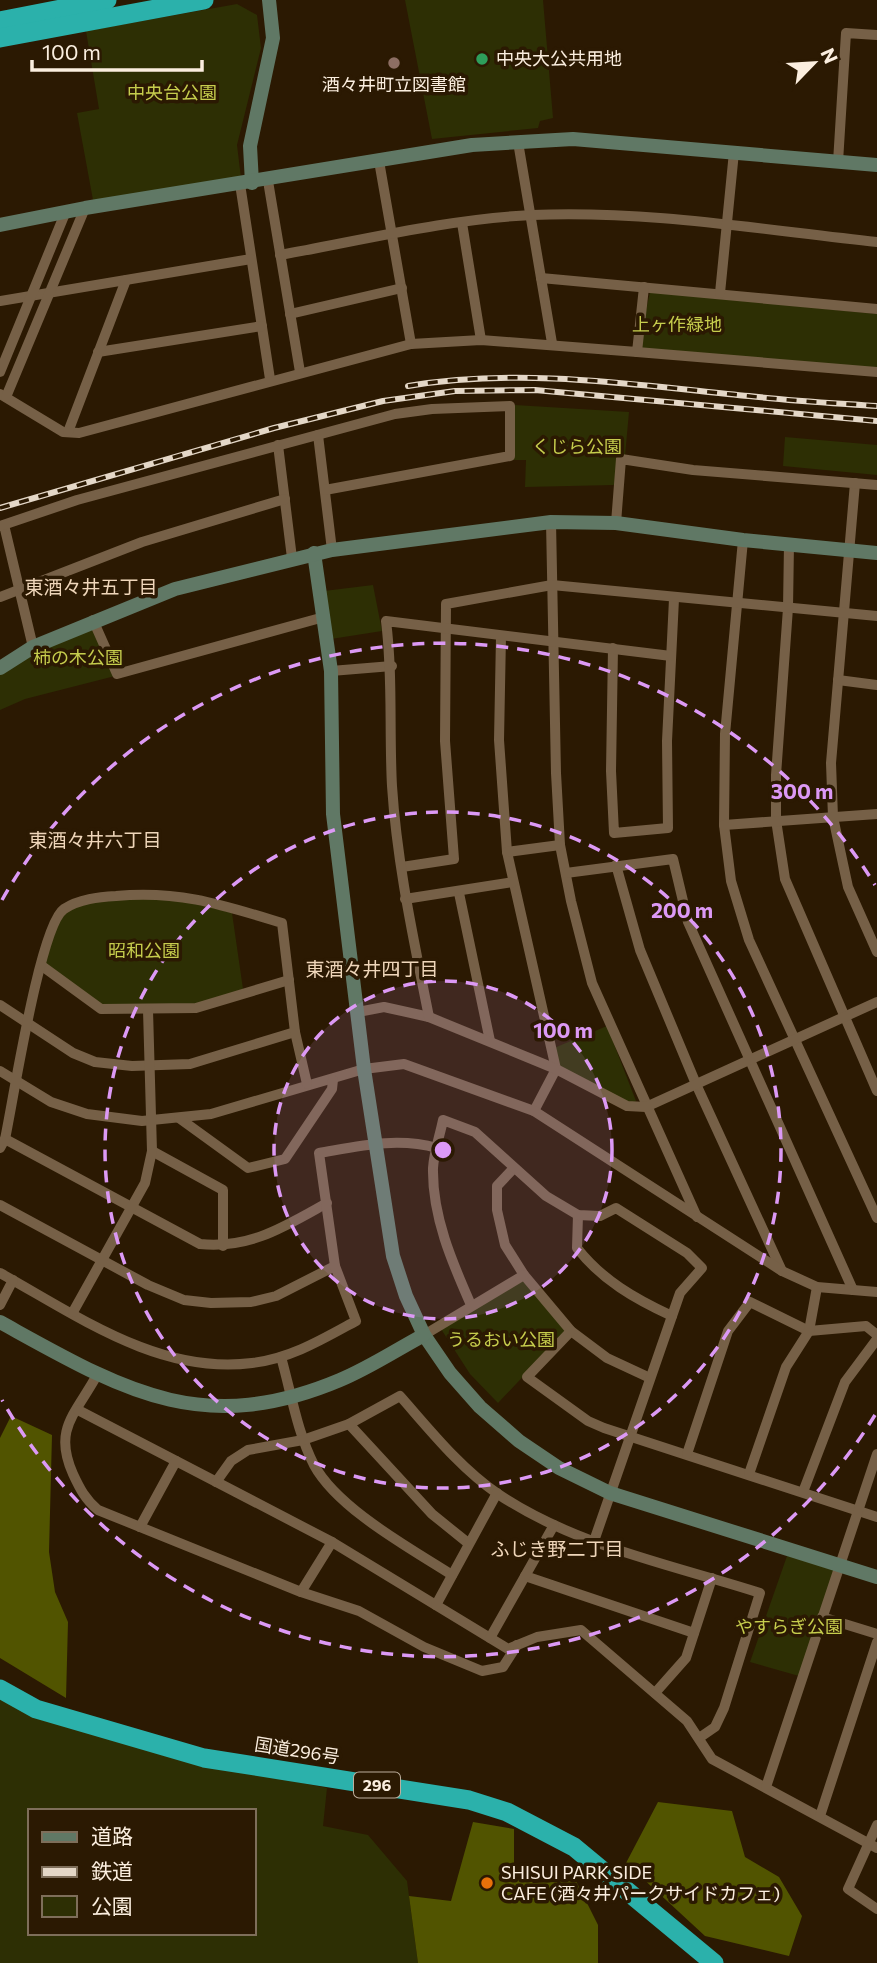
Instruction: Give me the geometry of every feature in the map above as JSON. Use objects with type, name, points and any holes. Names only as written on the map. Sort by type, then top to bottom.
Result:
[{"type":"highway","points":[[0,21],[107,0]]},
{"type":"highway","points":[[0,38],[204,0]]},
{"type":"highway","name":"国道296号","points":[[0,1689],[36,1709],[204,1758],[469,1800],[507,1812],[574,1847],[714,1963]]},
{"type":"street","points":[[269,0],[273,38],[250,146],[246,183],[251,259],[270,379]]},
{"type":"street","points":[[838,162],[846,33],[877,35]]},
{"type":"street","points":[[0,225],[66,211],[268,181],[472,145],[573,139],[877,165]]},
{"type":"street","points":[[518,142],[552,343]]},
{"type":"street","points":[[720,293],[734,152]]},
{"type":"street","points":[[380,160],[411,344]]},
{"type":"street","points":[[268,181],[300,372]]},
{"type":"street","points":[[85,208],[3,395],[41,420],[68,432],[79,433],[270,379],[411,344],[481,340],[552,343],[877,372]]},
{"type":"street","points":[[0,372],[66,211]]},
{"type":"street","points":[[280,256],[462,223],[531,215],[628,215],[877,242]]},
{"type":"street","points":[[462,223],[481,340]]},
{"type":"street","points":[[0,301],[251,259]]},
{"type":"street","points":[[541,278],[877,309]]},
{"type":"street","points":[[68,432],[126,280]]},
{"type":"street","points":[[637,352],[644,286]]},
{"type":"street","points":[[290,314],[402,288]]},
{"type":"street","points":[[98,352],[262,326]]},
{"type":"street","points":[[33,647],[2,526],[77,500],[395,414],[432,409],[510,406],[510,456],[325,490]]},
{"type":"street","points":[[318,435],[332,550]]},
{"type":"street","points":[[278,445],[292,558]]},
{"type":"street","points":[[616,523],[621,459],[693,470],[877,485]]},
{"type":"street","points":[[855,484],[831,763],[833,817],[848,887],[877,952]]},
{"type":"street","points":[[0,597],[142,542],[285,499]]},
{"type":"street","points":[[551,522],[560,845],[580,944],[592,983],[698,1219]]},
{"type":"street","points":[[0,668],[33,647],[93,620],[175,589],[332,550],[551,522],[616,523],[743,540],[877,553]]},
{"type":"street","points":[[743,540],[725,734],[724,825],[731,881],[749,940],[877,1218]]},
{"type":"street","points":[[789,544],[788,608],[776,775],[776,820],[785,879],[877,1091]]},
{"type":"street","points":[[314,553],[331,671],[333,814],[374,1143],[393,1256],[406,1296],[424,1335],[450,1373],[500,1425],[559,1468],[610,1493],[877,1577]]},
{"type":"street","points":[[401,867],[454,859],[445,741],[446,604],[551,585],[674,599],[877,616]]},
{"type":"street","points":[[613,648],[611,771],[614,833],[668,828],[667,741],[674,599]]},
{"type":"street","points":[[93,620],[117,674],[324,617]]},
{"type":"street","points":[[429,1017],[405,899],[392,786],[392,666],[386,621],[671,656]]},
{"type":"street","points":[[500,636],[499,740],[507,852],[556,1069],[534,1111]]},
{"type":"street","points":[[331,671],[392,666]]},
{"type":"street","points":[[838,680],[877,685]]},
{"type":"street","points":[[724,825],[877,814]]},
{"type":"street","points":[[507,852],[560,845]]},
{"type":"street","points":[[566,873],[673,859],[688,922],[747,1060],[853,1290]]},
{"type":"street","points":[[616,865],[640,950],[696,1084],[782,1271]]},
{"type":"street","points":[[405,899],[513,881]]},
{"type":"street","points":[[459,892],[490,1041]]},
{"type":"street","points":[[307,1084],[295,1032],[282,923],[207,900],[175,894],[91,898],[63,909],[50,930],[2,1143],[200,1244],[223,1246],[267,1237],[327,1203]]},
{"type":"street","points":[[42,966],[101,1009],[196,1008],[289,980]]},
{"type":"street","points":[[358,1012],[384,1007],[429,1017],[556,1069],[627,1106],[646,1107],[877,1002]]},
{"type":"street","points":[[0,1005],[27,1024],[95,1062],[190,1064],[295,1032]]},
{"type":"street","points":[[74,1312],[145,1183],[152,1151],[148,1010]]},
{"type":"street","points":[[0,1071],[14,1082],[51,1102],[87,1114],[150,1120],[211,1114],[307,1084],[333,1080],[364,1069],[404,1063],[534,1111],[782,1271],[817,1287],[877,1292]]},
{"type":"street","points":[[179,1118],[248,1167],[285,1159],[332,1089],[333,1080]]},
{"type":"street","points":[[471,1305],[449,1257],[437,1207],[433,1167],[443,1120],[475,1132],[546,1196],[578,1215],[600,1216],[616,1208],[687,1253],[702,1268],[680,1293],[594,1541]]},
{"type":"street","points":[[0,1273],[119,1339],[173,1358],[226,1364],[253,1363],[281,1357],[308,1347],[356,1321],[335,1266],[319,1153],[374,1143],[416,1142],[437,1148]]},
{"type":"street","points":[[152,1151],[223,1190],[223,1246]]},
{"type":"street","points":[[513,1169],[497,1186],[497,1210],[505,1245],[524,1275],[571,1331],[607,1357],[650,1378]]},
{"type":"street","points":[[0,1205],[148,1285],[184,1300],[211,1303],[251,1302],[276,1296],[335,1266]]},
{"type":"street","points":[[578,1215],[577,1248],[593,1268],[639,1301],[672,1316]]},
{"type":"street","points":[[0,1322],[97,1375],[151,1395],[197,1407],[256,1404],[292,1397],[341,1380],[424,1335],[524,1275]]},
{"type":"street","points":[[0,1305],[13,1280]]},
{"type":"street","points":[[749,1474],[786,1367],[808,1331],[817,1287]]},
{"type":"street","points":[[687,1454],[728,1331],[750,1302],[808,1331],[866,1326],[877,1337],[845,1381],[803,1492]]},
{"type":"street","points":[[571,1331],[527,1377],[588,1421],[877,1517]]},
{"type":"street","points":[[281,1357],[303,1440],[315,1467],[344,1500],[452,1575]]},
{"type":"street","points":[[97,1375],[64,1434],[63,1452],[83,1497],[98,1510],[301,1592],[359,1611],[424,1647],[482,1671],[503,1667],[517,1645]]},
{"type":"street","points":[[216,1482],[231,1461],[248,1450],[303,1440],[349,1424],[400,1396],[448,1450],[497,1493],[554,1525],[594,1541],[760,1593],[724,1708],[715,1727],[698,1738]]},
{"type":"street","points":[[78,1410],[332,1542],[508,1649],[537,1636],[581,1630],[687,1721],[712,1759],[874,1846]]},
{"type":"street","points":[[349,1424],[432,1514],[468,1543]]},
{"type":"street","points":[[766,1787],[856,1510],[876,1458]]},
{"type":"street","points":[[140,1527],[176,1461]]},
{"type":"street","points":[[436,1605],[497,1493]]},
{"type":"street","points":[[490,1638],[554,1525]]},
{"type":"street","points":[[301,1592],[332,1542]]},
{"type":"street","points":[[525,1576],[694,1633]]},
{"type":"street","points":[[655,1693],[687,1658],[712,1578]]},
{"type":"street","points":[[822,1617],[877,1634]]},
{"type":"street","points":[[820,1816],[877,1642]]},
{"type":"street","points":[[877,1825],[874,1846],[848,1889],[877,1909]]},
{"type":"green space","name":"中央大公共用地","points":[[405,0],[543,0],[553,118],[540,121],[538,128],[432,139]]},
{"type":"green space","name":"中央台公園","points":[[237,4],[257,15],[261,48],[237,145],[241,178],[93,200],[77,113],[99,109],[86,31]]},
{"type":"green space","name":"上ヶ作緑地","points":[[650,292],[877,314],[877,368],[637,352]]},
{"type":"green space","name":"くじら公園","points":[[515,405],[629,412],[625,456],[614,485],[525,487],[526,460],[513,460]]},
{"type":"green space","points":[[785,437],[877,445],[877,475],[783,466]]},
{"type":"green space","points":[[373,585],[382,631],[331,639],[324,591]]},
{"type":"green space","name":"柿の木公園","points":[[91,623],[115,676],[25,699],[0,710],[0,673],[9,664]]},
{"type":"green space","name":"昭和公園","points":[[147,897],[174,898],[232,913],[243,989],[196,1005],[102,1005],[45,964],[54,930],[65,913],[82,904]]},
{"type":"green space","points":[[607,1026],[636,1101],[627,1104],[557,1067],[554,1048]]},
{"type":"green space","name":"うるおい公園","points":[[523,1278],[566,1331],[498,1403],[470,1374],[441,1329]]},
{"type":"green space","name":"やすらぎ公園","points":[[787,1556],[835,1569],[799,1676],[750,1662]]},
{"type":"green space","points":[[0,1696],[162,1755],[327,1788],[323,1826],[368,1835],[407,1881],[418,1963],[0,1963]]},
{"type":"shaded area","points":[[11,1416],[52,1435],[49,1552],[55,1592],[68,1622],[66,1698],[0,1658],[0,1438]]},
{"type":"shaded area","points":[[658,1802],[732,1811],[745,1857],[779,1877],[802,1916],[789,1956],[705,1936],[626,1863]]},
{"type":"shaded area","points":[[473,1822],[514,1829],[514,1864],[533,1883],[576,1881],[598,1925],[598,1963],[418,1963],[409,1896],[451,1901]]},
{"type":"railway","points":[[408,386],[493,378],[536,378],[877,406]]},
{"type":"railway","points":[[0,508],[274,428],[383,401],[455,391],[535,390],[877,421]]},
{"type":"place","name":"中央大公共用地","points":[[482,59]]},
{"type":"place","name":"酒々井町立図書館","points":[[394,63]]},
{"type":"place","name":"SHISUI PARK SIDE CAFE (酒々井パークサイドカフェ)","points":[[487,1883]]},
{"type":"district","name":"東酒々井五丁目","points":[[91,587]]},
{"type":"district","name":"東酒々井六丁目","points":[[95,840]]},
{"type":"district","name":"東酒々井四丁目","points":[[372,969]]},
{"type":"district","name":"ふじき野二丁目","points":[[557,1549]]}]
